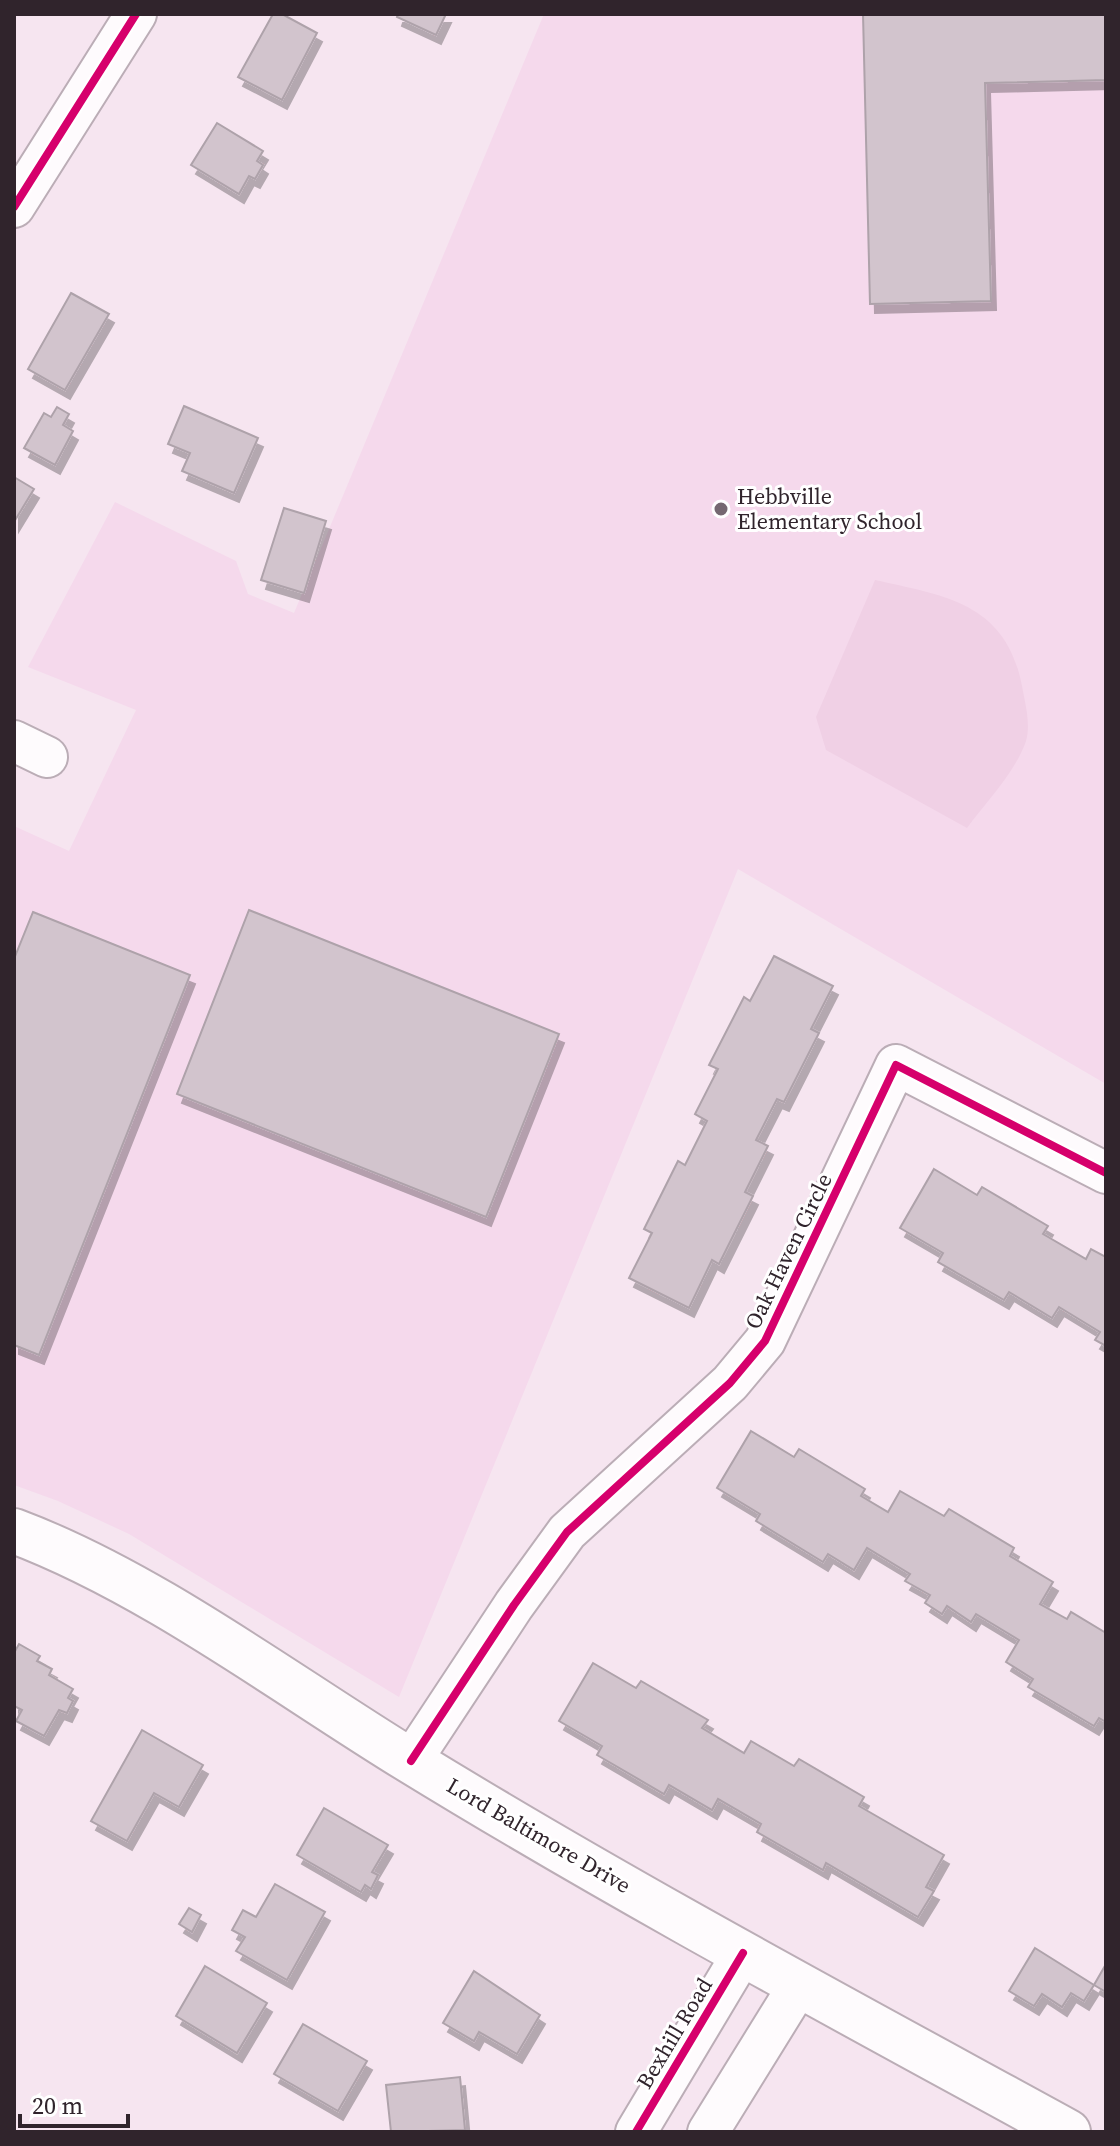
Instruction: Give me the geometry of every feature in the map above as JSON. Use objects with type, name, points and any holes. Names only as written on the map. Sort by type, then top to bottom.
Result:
[{"type":"main road","name":"Lord Baltimore Drive","points":[[14,1531],[125,1583],[411,1761],[799,1985],[1068,2132]]},
{"type":"street","points":[[14,207],[136,14]]},
{"type":"street","name":"Oak Haven Circle","points":[[411,1761],[514,1605],[567,1532],[606,1492],[730,1383],[765,1341],[787,1301],[896,1065],[1106,1173]]},
{"type":"street","name":"Bexhill Road","points":[[636,2132],[743,1953]]},
{"type":"street","points":[[708,2132],[799,1985]]},
{"type":"shaded area","points":[[544,14],[1106,14],[1106,1084],[738,869],[399,1697],[129,1534],[58,1501],[14,1485],[14,826],[69,851],[136,710],[28,667],[115,502],[236,561],[248,594],[294,613]]},
{"type":"shaded area","points":[[875,580],[926,592],[969,608],[987,620],[1014,658],[1027,714],[1026,741],[1008,776],[967,828],[826,750],[816,717]]},
{"type":"building","points":[[273,14],[282,14],[317,33],[282,100],[238,77]]},
{"type":"building","points":[[398,14],[446,14],[436,35],[397,17]]},
{"type":"building","points":[[863,14],[1106,14],[1106,80],[985,83],[991,301],[870,304]]},
{"type":"building","points":[[217,123],[263,151],[257,161],[263,165],[255,179],[249,176],[239,194],[191,165]]},
{"type":"building","points":[[71,293],[109,314],[65,390],[28,369]]},
{"type":"building","points":[[184,406],[258,438],[234,493],[182,471],[190,453],[168,444]]},
{"type":"building","points":[[57,407],[69,414],[63,425],[73,431],[55,465],[24,448],[44,413],[51,417]]},
{"type":"building","points":[[14,477],[34,489],[14,522]]},
{"type":"building","points":[[284,508],[326,521],[304,593],[261,580]]},
{"type":"building","points":[[249,910],[559,1034],[486,1217],[177,1094]]},
{"type":"building","points":[[33,912],[190,975],[39,1355],[14,1345],[14,959]]},
{"type":"building","points":[[774,956],[833,986],[811,1029],[819,1033],[784,1102],[777,1099],[756,1140],[768,1146],[745,1192],[753,1196],[719,1264],[712,1260],[689,1308],[629,1278],[652,1233],[644,1229],[678,1161],[685,1165],[707,1121],[695,1114],[718,1069],[709,1065],[744,997],[750,1001]]},
{"type":"building","points":[[934,1169],[977,1195],[982,1187],[1048,1226],[1043,1234],[1086,1259],[1091,1249],[1106,1257],[1106,1346],[1095,1340],[1100,1332],[1059,1307],[1052,1318],[1009,1292],[1004,1300],[938,1262],[943,1253],[900,1228]]},
{"type":"building","points":[[751,1431],[794,1457],[799,1449],[865,1489],[861,1496],[888,1512],[900,1491],[944,1516],[949,1509],[1014,1548],[1010,1556],[1053,1582],[1040,1604],[1067,1619],[1071,1612],[1106,1633],[1106,1722],[1099,1718],[1094,1726],[1028,1687],[1033,1679],[1006,1662],[1019,1640],[976,1614],[971,1622],[947,1606],[942,1614],[925,1603],[930,1595],[905,1581],[910,1574],[867,1548],[854,1570],[828,1554],[823,1562],[756,1521],[760,1514],[717,1488]]},
{"type":"building","points":[[19,1644],[40,1656],[37,1661],[52,1669],[49,1675],[73,1689],[68,1698],[73,1701],[67,1713],[59,1710],[44,1736],[16,1721],[22,1710],[14,1706],[14,1653]]},
{"type":"building","points":[[593,1663],[636,1688],[641,1681],[708,1720],[702,1728],[744,1753],[751,1741],[794,1766],[799,1759],[864,1797],[859,1806],[944,1855],[926,1887],[934,1891],[918,1917],[826,1863],[823,1870],[757,1832],[761,1824],[718,1799],[712,1810],[669,1785],[664,1794],[597,1755],[602,1746],[559,1721]]},
{"type":"building","points":[[142,1730],[203,1765],[179,1807],[154,1793],[127,1841],[91,1821]]},
{"type":"building","points":[[324,1808],[388,1845],[372,1872],[378,1875],[371,1889],[365,1885],[361,1892],[297,1855]]},
{"type":"building","points":[[275,1884],[325,1912],[287,1980],[236,1951],[245,1937],[232,1930],[243,1910],[256,1917]]},
{"type":"building","points":[[189,1908],[201,1915],[192,1932],[179,1924]]},
{"type":"building","points":[[1035,1948],[1094,1985],[1084,2001],[1071,1993],[1062,2007],[1042,1994],[1034,2006],[1009,1991]]},
{"type":"building","points":[[1106,1964],[1106,1992],[1094,1985]]},
{"type":"building","points":[[205,1966],[267,2003],[237,2053],[176,2016]]},
{"type":"building","points":[[474,1971],[540,2015],[517,2054],[479,2032],[474,2041],[443,2023]]},
{"type":"building","points":[[303,2024],[367,2061],[338,2111],[274,2074]]},
{"type":"building","points":[[460,2077],[465,2130],[391,2132],[386,2085]]},
{"type":"cycle path","points":[[14,207],[136,14]]},
{"type":"cycle path","points":[[411,1761],[514,1605],[567,1532],[730,1383],[765,1341],[896,1065],[1106,1173]]},
{"type":"cycle path","points":[[636,2132],[743,1953]]},
{"type":"place","name":"Hebbville Elementary School","points":[[721,509]]}]
